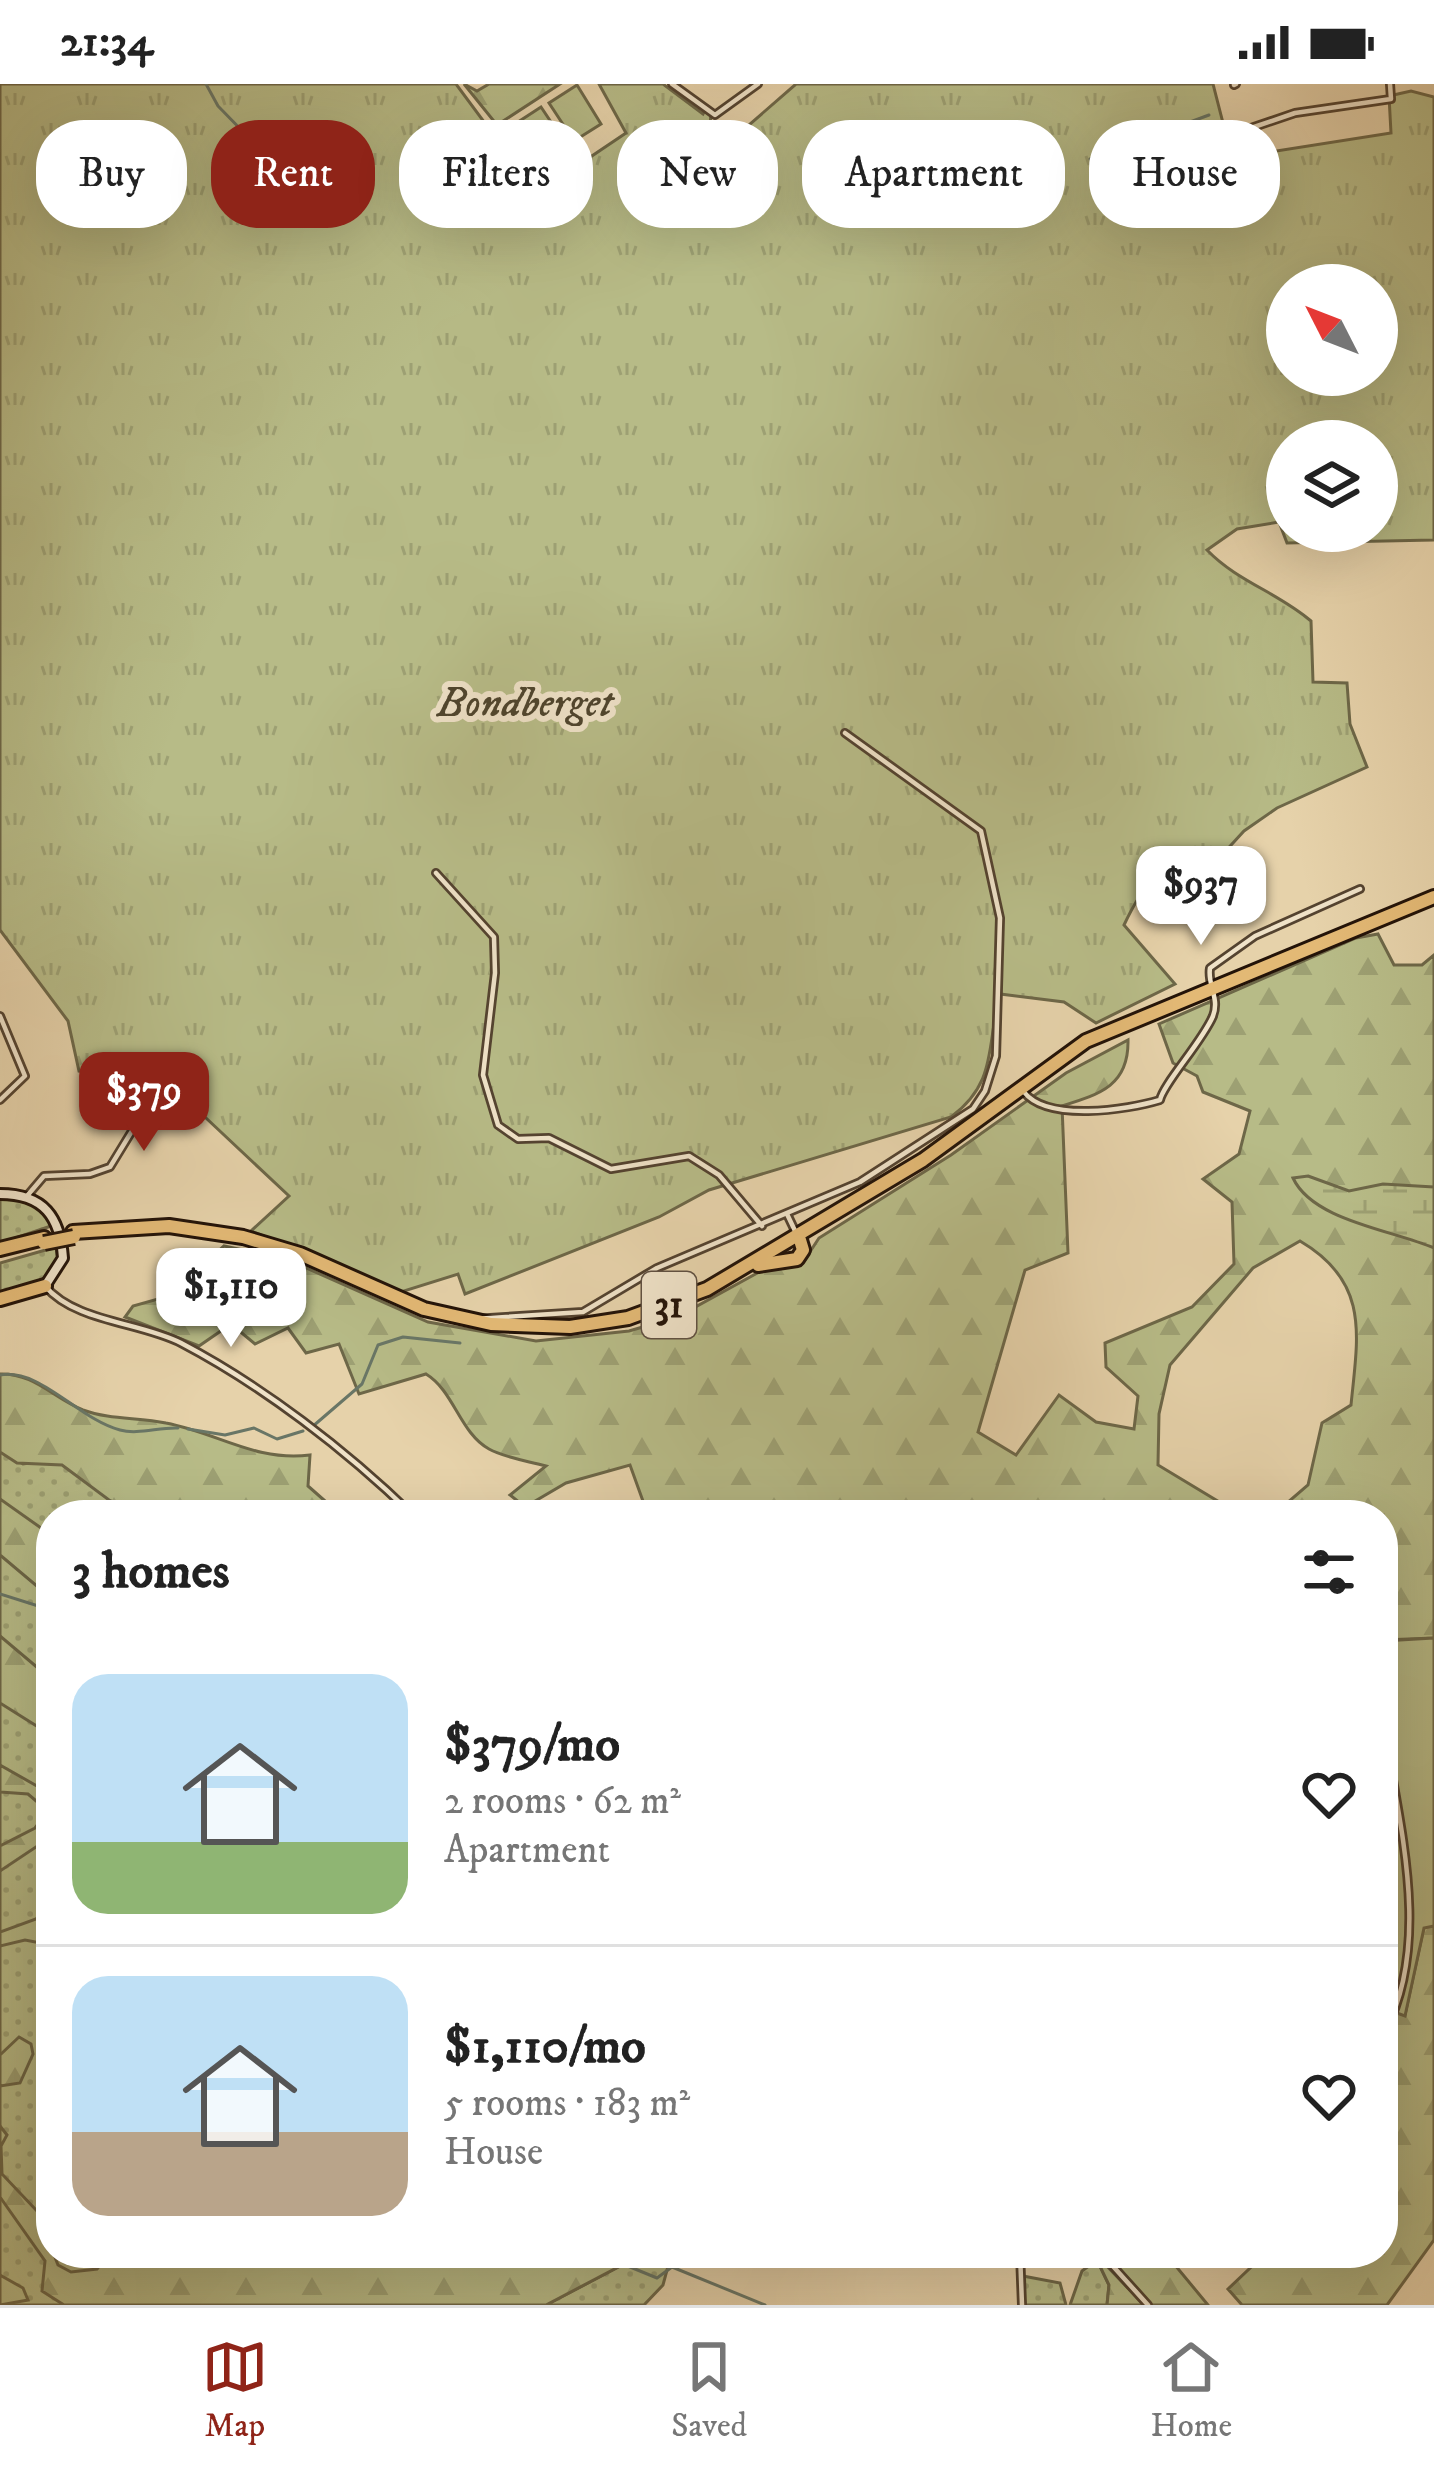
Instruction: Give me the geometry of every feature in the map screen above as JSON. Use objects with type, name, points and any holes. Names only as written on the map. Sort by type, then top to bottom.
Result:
[{"type":"highway","name":"31","points":[[799,1238],[938,1151],[1070,1050],[1434,901]]},
{"type":"highway","name":"31","points":[[0,1252],[74,1235],[169,1226],[243,1237],[300,1253],[409,1303],[473,1322],[550,1328],[628,1318],[707,1289],[799,1238],[940,1156],[1088,1047],[1212,989]]},
{"type":"highway","name":"31","points":[[74,1235],[163,1231],[246,1242],[286,1253],[438,1318],[524,1332],[589,1330],[644,1318],[699,1298],[758,1265],[797,1259],[803,1250],[799,1238]]},
{"type":"highway","points":[[0,1299],[45,1286]]},
{"type":"street","points":[[676,85],[707,112],[721,114],[758,84]]},
{"type":"street","points":[[1274,120],[1391,99],[1390,84]]},
{"type":"street","points":[[473,1322],[477,1315],[573,1316],[657,1268],[860,1182],[981,1101],[996,1056],[1000,918],[981,831],[844,733]]},
{"type":"street","points":[[436,873],[494,937],[495,973],[483,1075],[498,1125],[518,1139],[549,1138],[611,1168],[688,1156],[719,1175],[762,1226]]},
{"type":"street","points":[[1024,1092],[1038,1104],[1098,1112],[1160,1100],[1215,1012],[1207,971],[1228,952],[1306,910],[1360,890]]},
{"type":"street","points":[[0,1016],[25,1076],[0,1100]]},
{"type":"street","points":[[27,1196],[44,1176],[98,1173],[121,1155],[137,1110],[102,1078]]},
{"type":"street","points":[[0,1194],[27,1196],[49,1209],[63,1258],[45,1286],[62,1302],[161,1334],[206,1358],[348,1460],[395,1500]]},
{"type":"street","points":[[787,1214],[799,1238]]},
{"type":"street","points":[[1398,1824],[1414,1933],[1398,2001]]},
{"type":"street","points":[[1021,2268],[1022,2305]]},
{"type":"street","points":[[1115,2268],[1148,2305]]},
{"type":"green space","name":"Bondberget","points":[[0,84],[456,84],[483,120],[399,120],[399,228],[593,228],[593,155],[617,139],[617,228],[778,228],[778,120],[755,120],[796,84],[1213,84],[1222,120],[1089,120],[1089,228],[1280,228],[1280,150],[1391,133],[1389,96],[1411,91],[1434,97],[1434,540],[1398,541],[1398,420],[1266,420],[1266,524],[1237,529],[1207,550],[1311,621],[1313,682],[1347,683],[1350,724],[1367,767],[1277,808],[1244,831],[1211,867],[1150,884],[1124,925],[1175,984],[1096,1023],[1064,1002],[1000,994],[983,1076],[977,1090],[951,1117],[709,1190],[659,1217],[465,1294],[458,1274],[401,1292],[251,1231],[289,1196],[140,1056],[105,1073],[79,1071],[68,1021],[0,930]]},
{"type":"green space","points":[[464,84],[477,91],[489,84],[560,84],[505,120],[493,120]]},
{"type":"green space","name":"Bondberget","points":[[599,84],[663,84],[703,114],[706,108],[711,111],[710,120],[619,120]]},
{"type":"green space","points":[[577,85],[601,124],[593,129],[593,120],[560,120],[549,103]]},
{"type":"green space","points":[[541,107],[550,120],[521,120]]},
{"type":"green space","points":[[1378,934],[1394,965],[1422,965],[1434,955],[1434,1638],[1398,1639],[1398,1500],[1291,1500],[1308,1485],[1322,1423],[1351,1405],[1356,1356],[1349,1292],[1323,1257],[1300,1241],[1253,1268],[1170,1365],[1159,1414],[1158,1465],[1216,1500],[643,1500],[630,1465],[566,1483],[537,1500],[516,1500],[510,1495],[546,1466],[502,1455],[479,1442],[444,1391],[426,1374],[359,1394],[339,1344],[306,1353],[288,1328],[255,1344],[231,1324],[199,1346],[125,1317],[133,1306],[169,1296],[224,1246],[286,1259],[428,1322],[536,1341],[629,1331],[677,1317],[761,1271],[802,1264],[819,1238],[951,1155],[1066,1073],[1128,1040],[1124,1068],[1110,1085],[1062,1106],[1068,1253],[1025,1270],[978,1432],[1016,1455],[1059,1395],[1096,1422],[1134,1429],[1138,1396],[1106,1367],[1105,1343],[1192,1307],[1234,1264],[1232,1202],[1203,1179],[1239,1154],[1250,1111],[1203,1092],[1197,1076],[1173,1063],[1159,1024],[1356,938]]},
{"type":"green space","points":[[1308,1176],[1349,1191],[1383,1184],[1434,1187],[1434,1248],[1318,1205],[1293,1178]]},
{"type":"green space","points":[[16,1198],[45,1212],[51,1226],[0,1243],[0,1199]]},
{"type":"green space","points":[[56,1247],[58,1261],[49,1277],[0,1295],[0,1263]]},
{"type":"green space","points":[[0,1374],[33,1382],[93,1413],[166,1423],[254,1451],[310,1455],[308,1486],[324,1500],[109,1500],[62,1465],[17,1463],[0,1452]]},
{"type":"green space","points":[[0,1449],[23,1464],[56,1459],[121,1500],[36,1500],[36,2268],[115,2268],[125,2305],[0,2305]]},
{"type":"green space","points":[[0,1499],[36,1524],[36,1585],[0,1555]]},
{"type":"green space","points":[[0,1636],[36,1666],[36,1726],[0,1703]]},
{"type":"green space","points":[[1434,1638],[1434,1926],[1424,1928],[1405,2016],[1398,2013],[1398,1640]]},
{"type":"green space","points":[[0,1765],[36,1785],[36,1801],[28,1794],[0,1792]]},
{"type":"green space","points":[[35,1828],[36,1847],[0,1871],[0,1846]]},
{"type":"green space","points":[[36,1919],[36,1942],[0,1946],[0,1932]]},
{"type":"green space","points":[[1434,1926],[1434,2240],[1387,2305],[1242,2305],[1228,2289],[1250,2268],[1398,2268],[1398,2013],[1405,2015],[1424,1927]]},
{"type":"green space","points":[[19,2037],[31,2044],[33,2054],[20,2083],[0,2086],[0,2055]]},
{"type":"green space","points":[[0,2126],[7,2135],[1,2146],[2,2174],[36,2210],[36,2248],[0,2197]]},
{"type":"green space","points":[[44,2268],[71,2272],[98,2268],[616,2268],[546,2305],[64,2305],[42,2291]]},
{"type":"green space","points":[[616,2268],[668,2268],[663,2285],[644,2305],[546,2305]]},
{"type":"green space","points":[[1101,2268],[1109,2285],[1107,2305],[1070,2305],[1082,2271]]},
{"type":"green space","points":[[1101,2268],[1109,2268],[1144,2305],[1107,2305],[1109,2285]]},
{"type":"green space","points":[[1118,2268],[1177,2268],[1208,2305],[1151,2305]]},
{"type":"green space","points":[[0,2275],[23,2288],[28,2300],[0,2305]]},
{"type":"green space","points":[[1023,2276],[1060,2283],[1066,2305],[1024,2305]]},
{"type":"waterway","points":[[206,84],[232,120]]},
{"type":"waterway","points":[[1195,120],[1209,115]]},
{"type":"waterway","points":[[312,1427],[362,1384],[378,1345],[403,1337],[460,1343]]},
{"type":"waterway","points":[[0,1375],[30,1379],[120,1430],[178,1428]]},
{"type":"waterway","points":[[188,1429],[225,1435],[254,1428],[277,1439],[303,1431]]},
{"type":"waterway","points":[[0,1594],[36,1605]]},
{"type":"waterway","points":[[633,2268],[657,2278],[671,2268]]},
{"type":"waterway","points":[[674,2268],[765,2305]]}]
